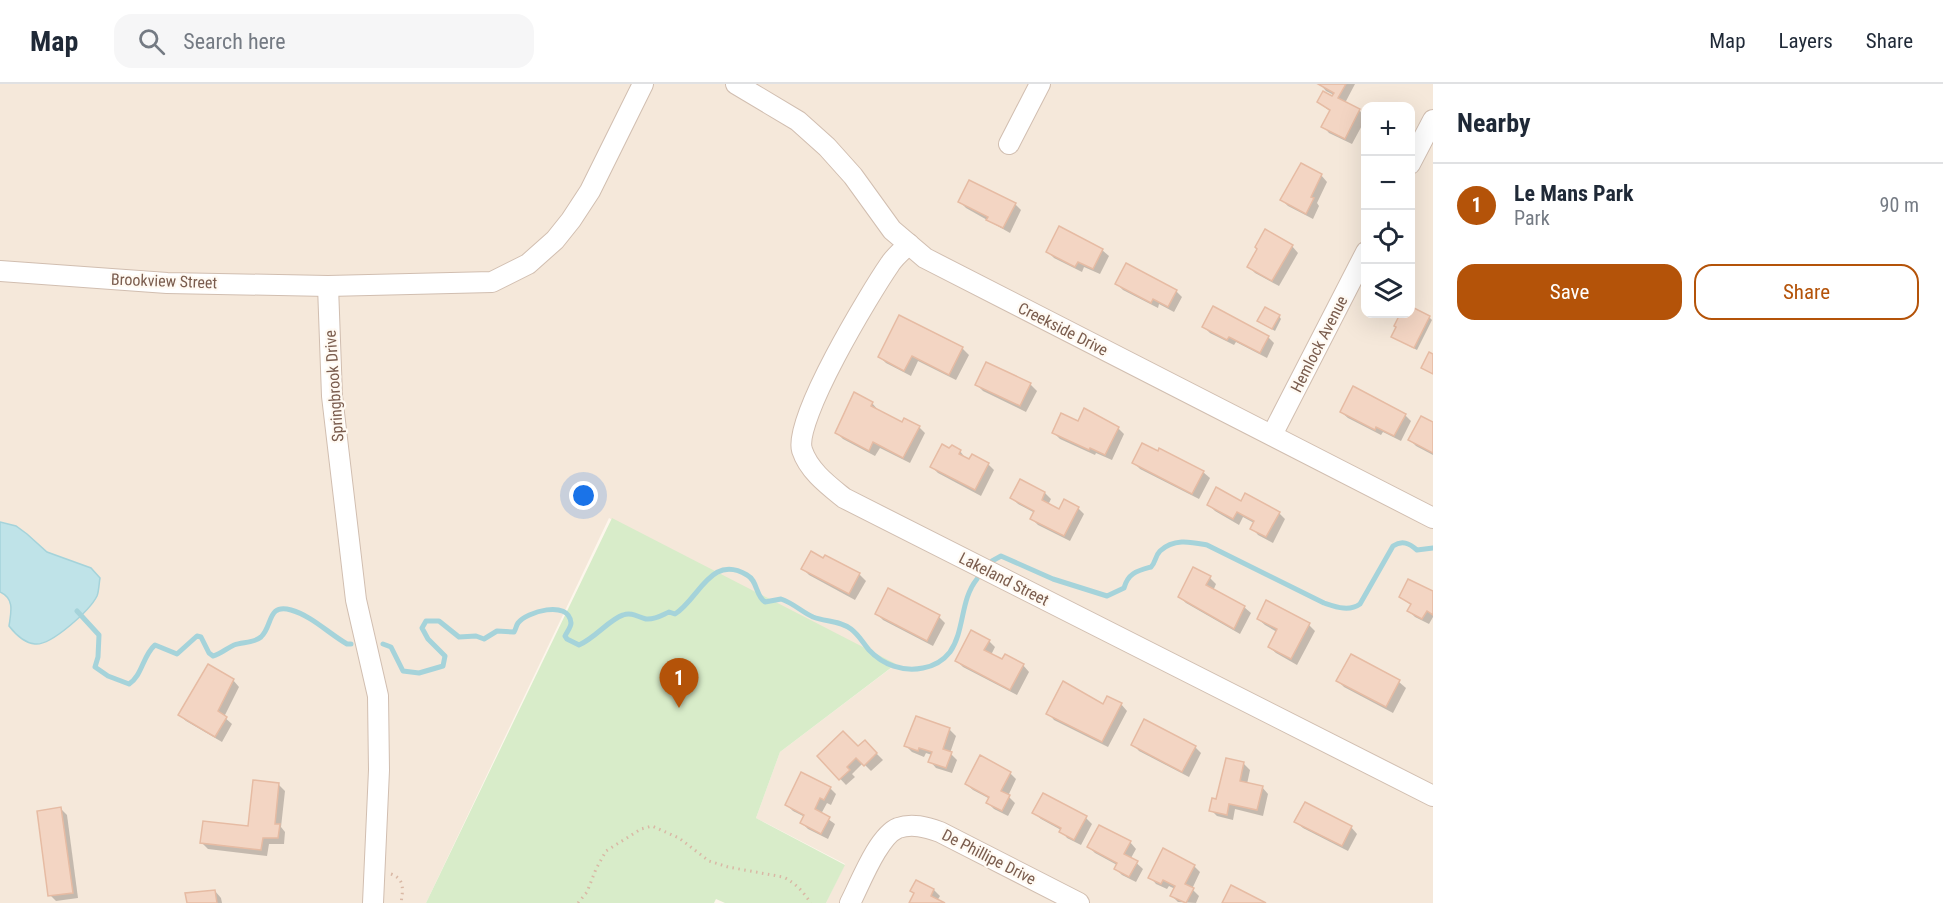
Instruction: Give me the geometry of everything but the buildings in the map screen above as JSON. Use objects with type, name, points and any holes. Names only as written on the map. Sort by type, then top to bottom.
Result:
[{"type":"street","points":[[328,286],[492,282],[528,264],[555,240],[590,190],[643,84]]},
{"type":"street","name":"Creekside Drive","points":[[736,84],[798,121],[827,147],[853,176],[892,230],[925,258],[1433,518]]},
{"type":"street","points":[[1010,144],[1040,84]]},
{"type":"street","points":[[1414,156],[1433,120]]},
{"type":"street","name":"Lakeland Street","points":[[909,244],[891,262],[825,375],[812,404],[804,428],[801,448],[809,464],[823,481],[844,498],[1433,796]]},
{"type":"street","name":"Hemlock Avenue","points":[[1272,435],[1361,260]]},
{"type":"street","name":"Brookview Street","points":[[0,271],[167,283],[328,286]]},
{"type":"street","name":"Springbrook Drive","points":[[328,286],[332,396],[356,600],[378,696],[379,770],[373,903]]},
{"type":"street","name":"De Phillipe Drive","points":[[850,903],[883,840],[896,829],[910,826],[931,829],[1079,903]]},
{"type":"path","points":[[578,903],[587,892],[606,851],[641,829],[652,826],[680,838],[710,861],[790,880],[812,903]]},
{"type":"path","points":[[374,874],[390,873],[398,877],[403,885],[400,903]]},
{"type":"shaded area","points":[[0,84],[1433,84],[1433,903],[826,903],[845,864],[756,818],[780,752],[895,665],[609,518],[426,903],[0,903]]},
{"type":"green space","points":[[612,518],[896,664],[780,752],[756,818],[845,865],[826,903],[725,903],[716,899],[714,903],[426,903]]},
{"type":"water","points":[[0,522],[16,526],[47,552],[91,568],[100,578],[97,596],[87,610],[60,633],[42,643],[35,644],[24,640],[9,626],[10,602],[0,592]]},
{"type":"waterway","points":[[992,561],[1001,556],[1053,579],[1107,596],[1124,588],[1134,573],[1151,567],[1158,553],[1165,547],[1183,542],[1195,543],[1207,545],[1324,603],[1347,608],[1360,604],[1393,546],[1402,543],[1417,550],[1433,548]]},
{"type":"waterway","points":[[383,644],[391,647],[403,671],[419,673],[443,666],[445,656],[428,639],[422,628],[426,621],[439,621],[459,637],[476,636],[484,639],[497,631],[514,632],[518,623],[529,615],[555,610],[563,611],[568,616],[571,625],[565,636],[579,645],[613,620],[626,614],[646,619],[669,612],[675,614],[715,574],[724,570],[735,570],[751,578],[765,602],[781,599],[813,617],[842,624],[854,631],[869,650],[881,660],[901,668],[916,669],[935,664],[950,652],[958,634],[968,596],[977,579]]},
{"type":"waterway","points":[[77,611],[99,635],[95,667],[108,676],[129,684],[137,676],[155,645],[177,654],[197,636],[201,637],[213,656],[234,645],[261,637],[274,613],[283,609],[306,616],[347,644],[351,644]]},
{"type":"place","name":"Le Mans Park","points":[[679,708]]}]
